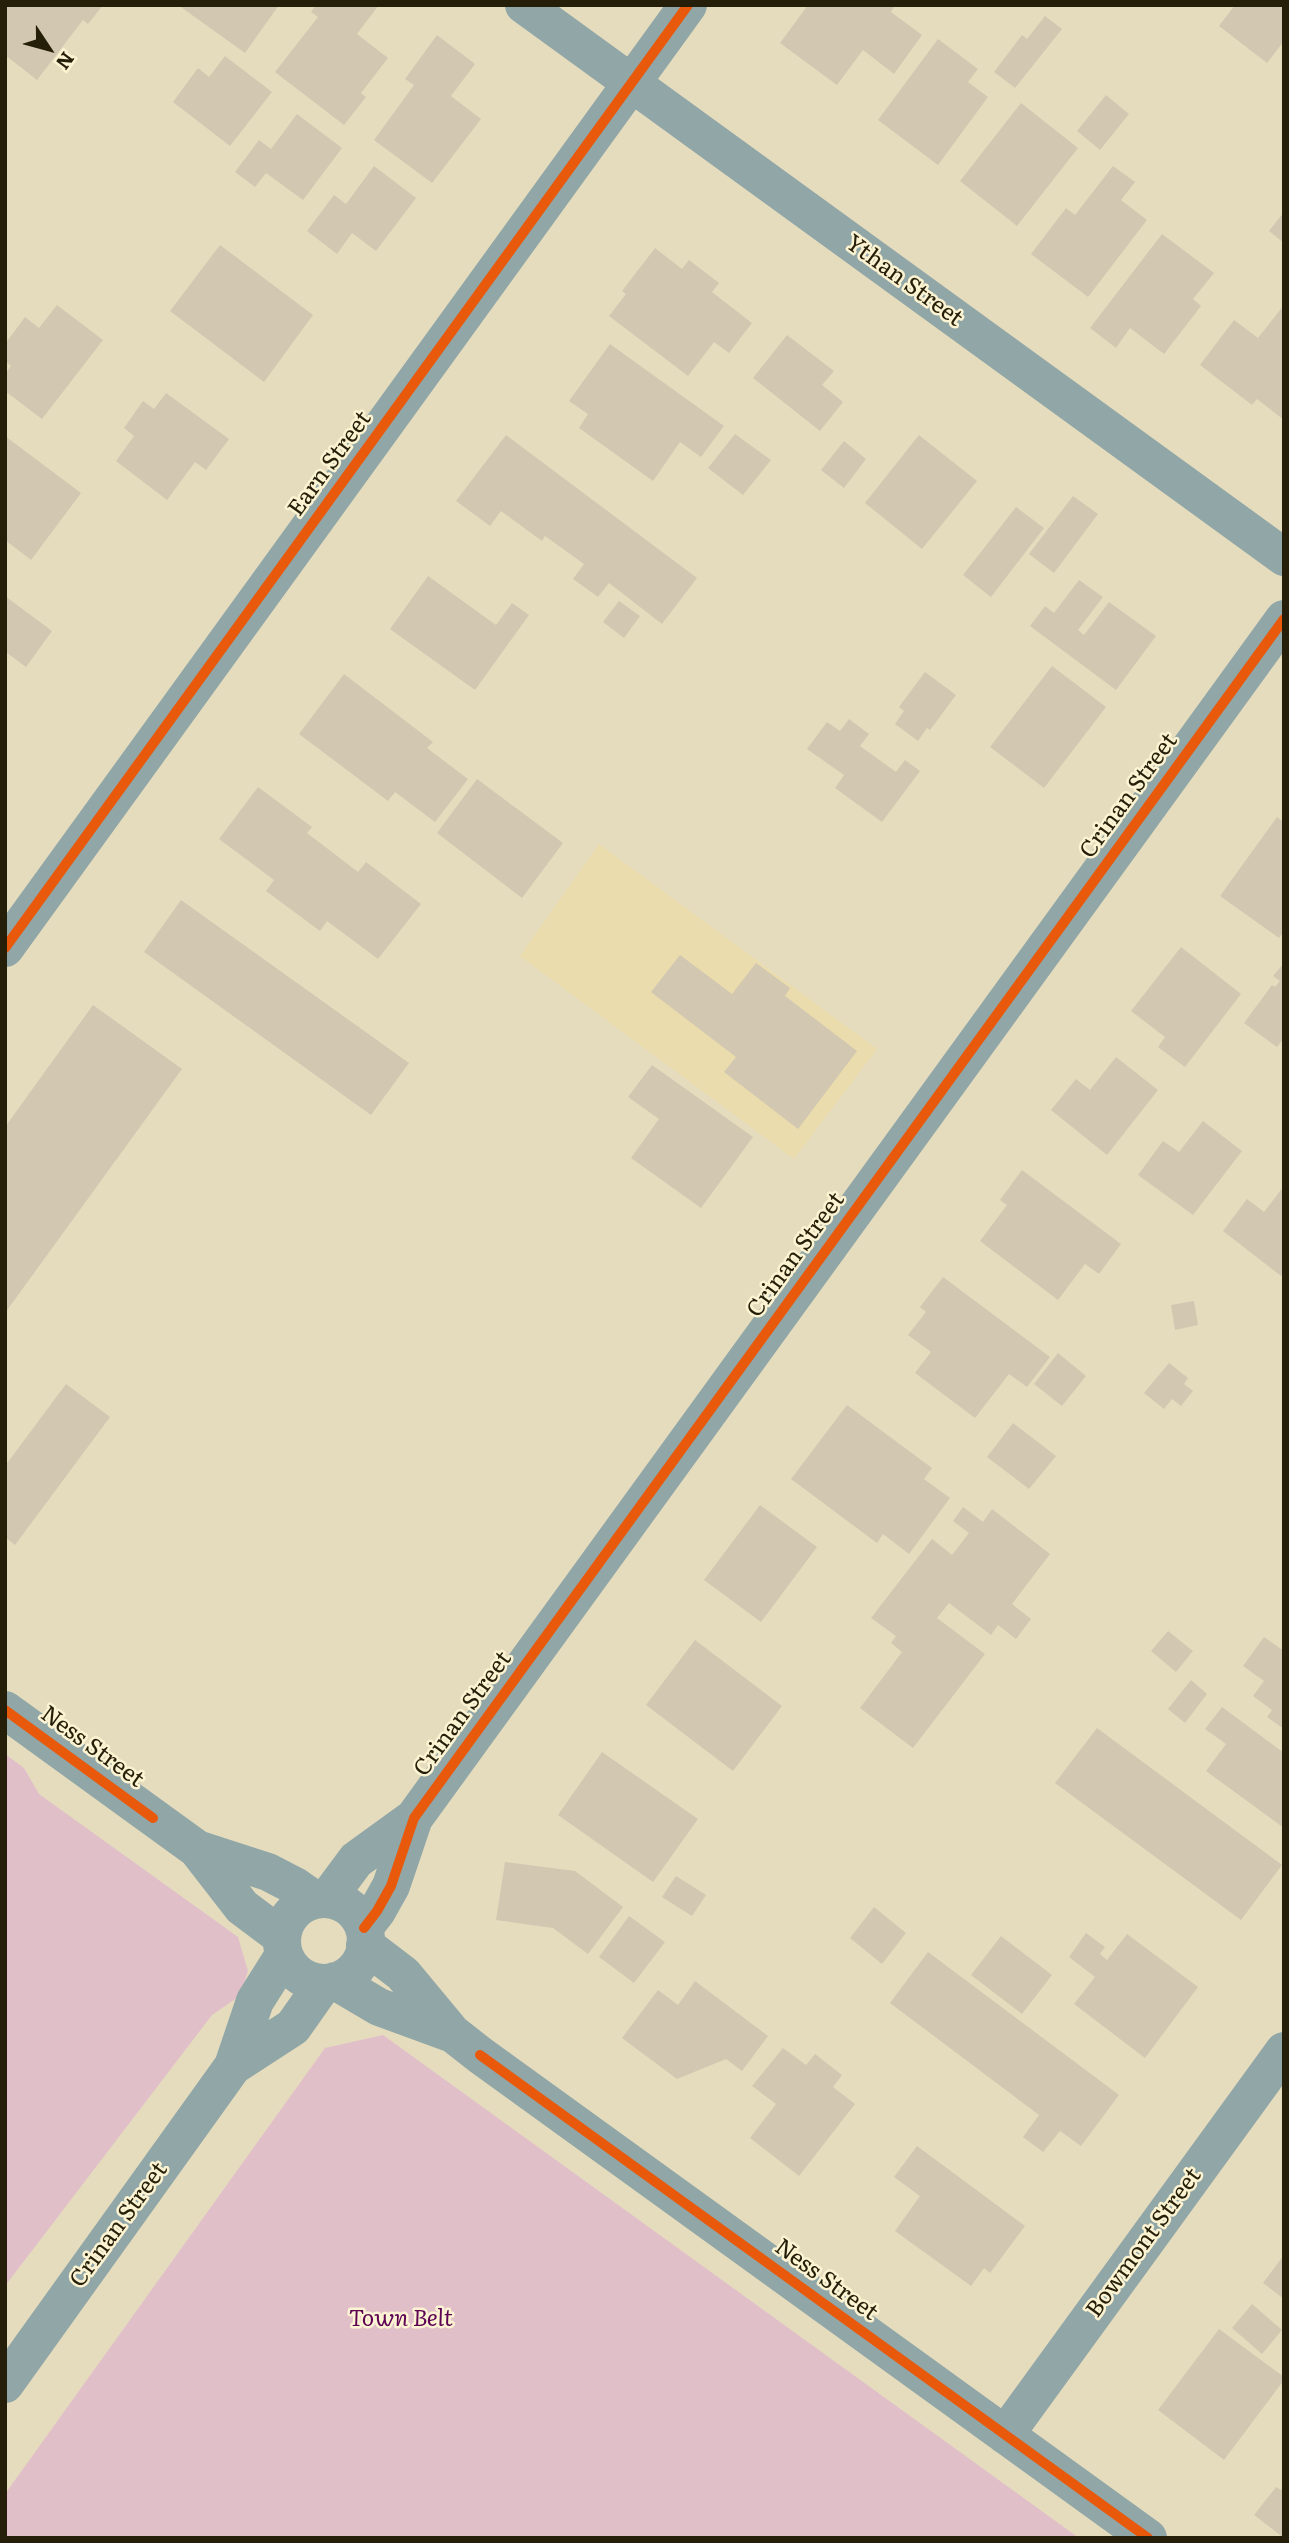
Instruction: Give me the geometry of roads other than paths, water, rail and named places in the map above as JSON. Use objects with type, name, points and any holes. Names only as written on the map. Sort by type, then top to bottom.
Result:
[{"type":"street","name":"Ythan Street","points":[[524,5],[1284,557]]},
{"type":"street","name":"Earn Street","points":[[5,948],[688,5]]},
{"type":"street","name":"Crinan Street","points":[[365,1936],[391,1886],[414,1818],[1284,619]]},
{"type":"street","name":"Ness Street","points":[[5,1710],[197,1849],[242,1907],[283,1946]]},
{"type":"street","name":"Crinan Street","points":[[321,1899],[356,1860],[414,1818]]},
{"type":"street","name":"Ness Street","points":[[197,1849],[268,1872],[321,1899]]},
{"type":"street","points":[[321,1899],[339,1902],[350,1908],[359,1917],[365,1936],[362,1956],[356,1967],[347,1975],[330,1982],[300,1976],[290,1967],[283,1946],[287,1920],[299,1907],[321,1899]]},
{"type":"street","name":"Ness Street","points":[[365,1936],[403,1974],[452,2033],[1148,2538]]},
{"type":"street","name":"Crinan Street","points":[[5,2384],[233,2066],[255,2001],[283,1946]]},
{"type":"street","name":"Crinan Street","points":[[233,2066],[293,2027],[330,1982]]},
{"type":"street","name":"Ness Street","points":[[330,1982],[379,2007],[452,2033]]},
{"type":"street","name":"Bowmont Street","points":[[1005,2435],[1284,2051]]},
{"type":"park label","name":"Town Belt","points":[[401,2319]]}]
